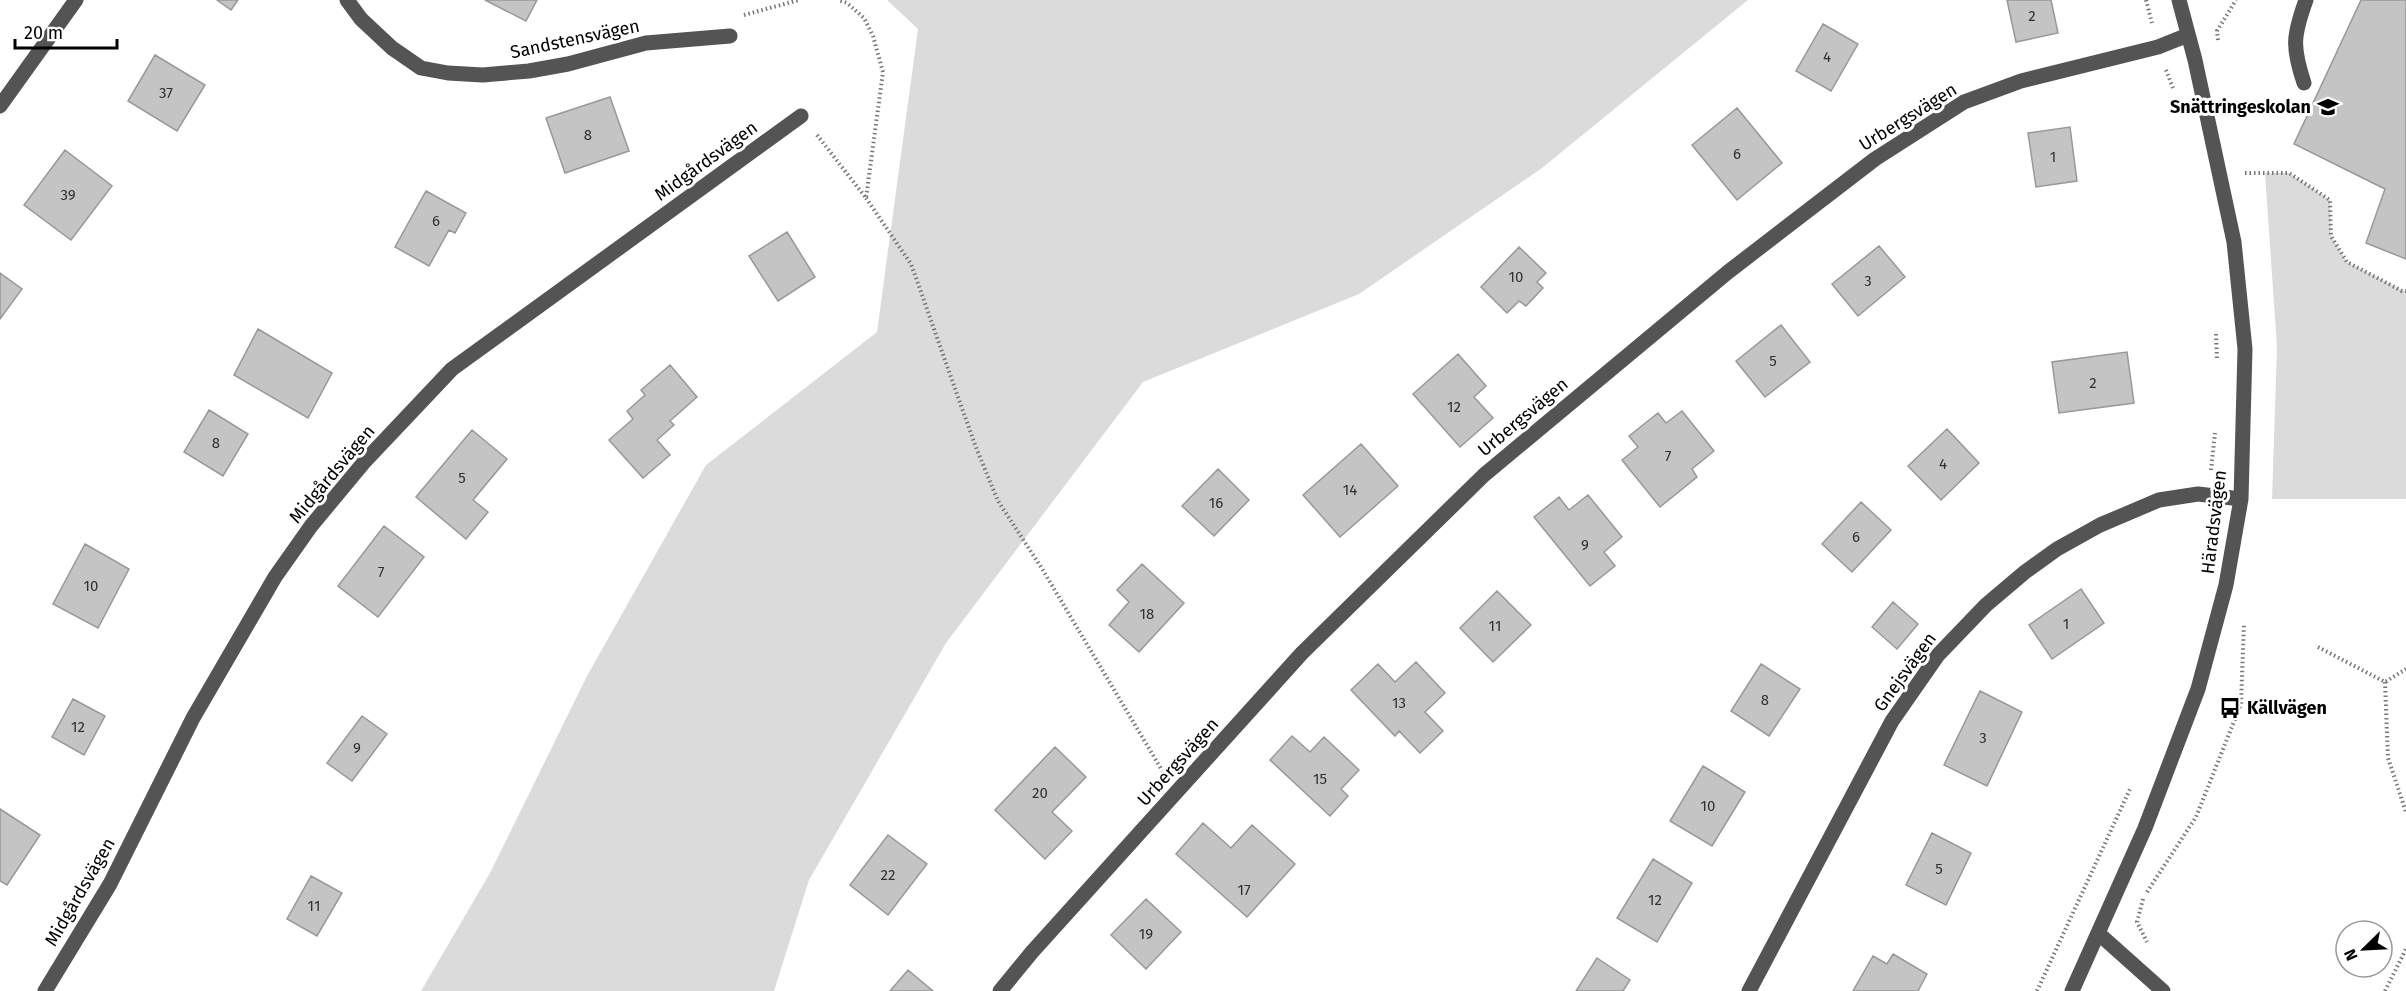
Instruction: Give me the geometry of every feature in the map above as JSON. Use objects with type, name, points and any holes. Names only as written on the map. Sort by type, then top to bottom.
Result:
[{"type":"street","points":[[0,106],[75,0]]},
{"type":"street","name":"Sandstensvägen","points":[[347,0],[361,19],[392,48],[421,68],[448,74],[483,75],[529,71],[568,64],[646,43],[730,36]]},
{"type":"street","name":"Häradsvägen","points":[[2072,991],[2145,828],[2198,689],[2226,585],[2241,499],[2245,349],[2234,242],[2179,0]]},
{"type":"street","points":[[2304,83],[2295,55],[2295,29],[2306,0]]},
{"type":"street","name":"Urbergsvägen","points":[[1000,991],[1040,943],[1302,653],[1484,475],[1728,272],[1875,159],[1964,102],[2021,81],[2158,47],[2188,35]]},
{"type":"street","name":"Midgårdsvägen","points":[[45,991],[110,884],[193,718],[274,577],[311,526],[365,461],[452,369],[801,116]]},
{"type":"street","name":"Gnejsvägen","points":[[1749,991],[1893,721],[1938,655],[1986,604],[2057,549],[2100,525],[2158,500],[2198,494],[2241,499]]},
{"type":"street","points":[[2098,933],[2163,991]]},
{"type":"path","points":[[730,36],[725,20],[799,0]]},
{"type":"path","points":[[838,0],[847,3],[864,18],[873,36],[883,72],[866,198]]},
{"type":"path","points":[[801,116],[866,198],[911,264],[975,445],[998,501],[1041,567],[1175,793]]},
{"type":"path","points":[[2245,173],[2289,173],[2330,200],[2331,236],[2347,262],[2406,291]]},
{"type":"path","points":[[2318,647],[2385,682]]},
{"type":"path","points":[[2385,682],[2406,669]]},
{"type":"path","points":[[2385,682],[2388,758],[2406,812]]},
{"type":"path","points":[[2385,991],[2406,949]]},
{"type":"shaded area","points":[[887,0],[1748,0],[1542,168],[1359,294],[1143,382],[946,643],[809,880],[774,991],[421,991],[490,873],[587,676],[706,465],[877,332],[918,29]]},
{"type":"shaded area","points":[[2265,173],[2289,173],[2330,200],[2331,236],[2347,262],[2406,291],[2406,499],[2272,499],[2277,347]]},
{"type":"building","points":[[217,0],[238,0],[231,10]]},
{"type":"building","points":[[485,0],[537,0],[526,21]]},
{"type":"building","points":[[2007,0],[2051,0],[2058,33],[2016,42]]},
{"type":"building","points":[[2361,0],[2406,0],[2406,259],[2366,243],[2385,189],[2294,144]]},
{"type":"building","points":[[1823,24],[1858,44],[1831,91],[1796,71]]},
{"type":"building","points":[[155,55],[205,85],[177,131],[128,101]]},
{"type":"building","points":[[610,97],[629,151],[565,173],[546,118]]},
{"type":"building","points":[[1737,108],[1782,163],[1737,200],[1692,145]]},
{"type":"building","points":[[2070,127],[2077,181],[2036,187],[2028,133]]},
{"type":"building","points":[[65,150],[112,186],[71,240],[24,205]]},
{"type":"building","points":[[426,191],[466,213],[455,233],[449,230],[429,266],[395,247]]},
{"type":"building","points":[[787,232],[815,277],[778,301],[749,256]]},
{"type":"building","points":[[1879,246],[1905,277],[1858,316],[1832,284]]},
{"type":"building","points":[[1519,247],[1546,273],[1537,282],[1543,288],[1526,306],[1519,301],[1507,313],[1481,287]]},
{"type":"building","points":[[0,273],[22,289],[0,319]]},
{"type":"building","points":[[1781,325],[1810,362],[1765,397],[1736,361]]},
{"type":"building","points":[[258,329],[332,373],[308,418],[234,375]]},
{"type":"building","points":[[2127,352],[2134,403],[2059,413],[2052,362]]},
{"type":"building","points":[[1458,354],[1486,386],[1474,397],[1493,418],[1460,447],[1413,394]]},
{"type":"building","points":[[670,365],[697,397],[670,421],[674,425],[657,440],[670,455],[643,478],[609,440],[633,419],[627,411],[645,395],[641,390]]},
{"type":"building","points":[[209,410],[248,434],[223,476],[184,452]]},
{"type":"building","points":[[1682,411],[1714,451],[1692,469],[1697,477],[1660,507],[1622,460],[1638,447],[1629,436],[1658,413],[1666,423]]},
{"type":"building","points":[[1947,429],[1979,463],[1941,500],[1908,466]]},
{"type":"building","points":[[472,430],[507,459],[473,500],[488,512],[466,539],[416,497]]},
{"type":"building","points":[[1361,444],[1398,486],[1340,537],[1303,495]]},
{"type":"building","points":[[1218,469],[1249,500],[1214,536],[1182,506]]},
{"type":"building","points":[[1588,495],[1622,537],[1604,552],[1615,566],[1590,586],[1534,517],[1559,497],[1569,510]]},
{"type":"building","points":[[1861,502],[1891,530],[1852,572],[1822,544]]},
{"type":"building","points":[[384,526],[424,557],[378,617],[338,586]]},
{"type":"building","points":[[85,544],[129,569],[98,628],[53,604]]},
{"type":"building","points":[[1142,564],[1184,603],[1139,652],[1109,625],[1129,602],[1117,590]]},
{"type":"building","points":[[2081,589],[2104,623],[2052,659],[2029,625]]},
{"type":"building","points":[[1497,591],[1531,625],[1493,662],[1460,628]]},
{"type":"building","points":[[1893,602],[1918,624],[1897,649],[1872,627]]},
{"type":"building","points":[[1416,662],[1445,693],[1425,712],[1443,731],[1420,753],[1399,731],[1395,736],[1351,690],[1378,664],[1395,682]]},
{"type":"building","points":[[1761,664],[1800,689],[1769,736],[1731,711]]},
{"type":"building","points":[[1980,691],[2022,712],[1987,786],[1944,765]]},
{"type":"building","points":[[73,699],[105,716],[84,755],[52,737]]},
{"type":"building","points":[[362,716],[387,734],[352,781],[327,763]]},
{"type":"building","points":[[1292,736],[1310,752],[1324,737],[1359,770],[1341,789],[1348,796],[1330,816],[1270,760]]},
{"type":"building","points":[[1055,747],[1086,777],[1052,812],[1072,831],[1045,859],[995,810]]},
{"type":"building","points":[[1703,766],[1745,792],[1712,846],[1670,821]]},
{"type":"building","points":[[0,809],[40,835],[7,885],[0,881]]},
{"type":"building","points":[[1203,823],[1231,848],[1252,825],[1295,864],[1247,917],[1176,854]]},
{"type":"building","points":[[1932,833],[1971,853],[1946,905],[1906,885]]},
{"type":"building","points":[[888,835],[927,864],[888,915],[850,885]]},
{"type":"building","points":[[1653,859],[1692,883],[1657,942],[1617,918]]},
{"type":"building","points":[[311,876],[342,893],[317,936],[287,919]]},
{"type":"building","points":[[1146,899],[1181,932],[1146,969],[1111,935]]},
{"type":"building","points":[[1893,954],[1927,974],[1918,991],[1853,991],[1873,956],[1887,964]]},
{"type":"building","points":[[1597,958],[1630,980],[1623,991],[1576,991]]},
{"type":"building","points":[[908,970],[933,991],[890,991]]},
{"type":"place","name":"Snättringeskolan","points":[[2328,107]]},
{"type":"place","name":"Källvägen","points":[[2230,708]]}]
